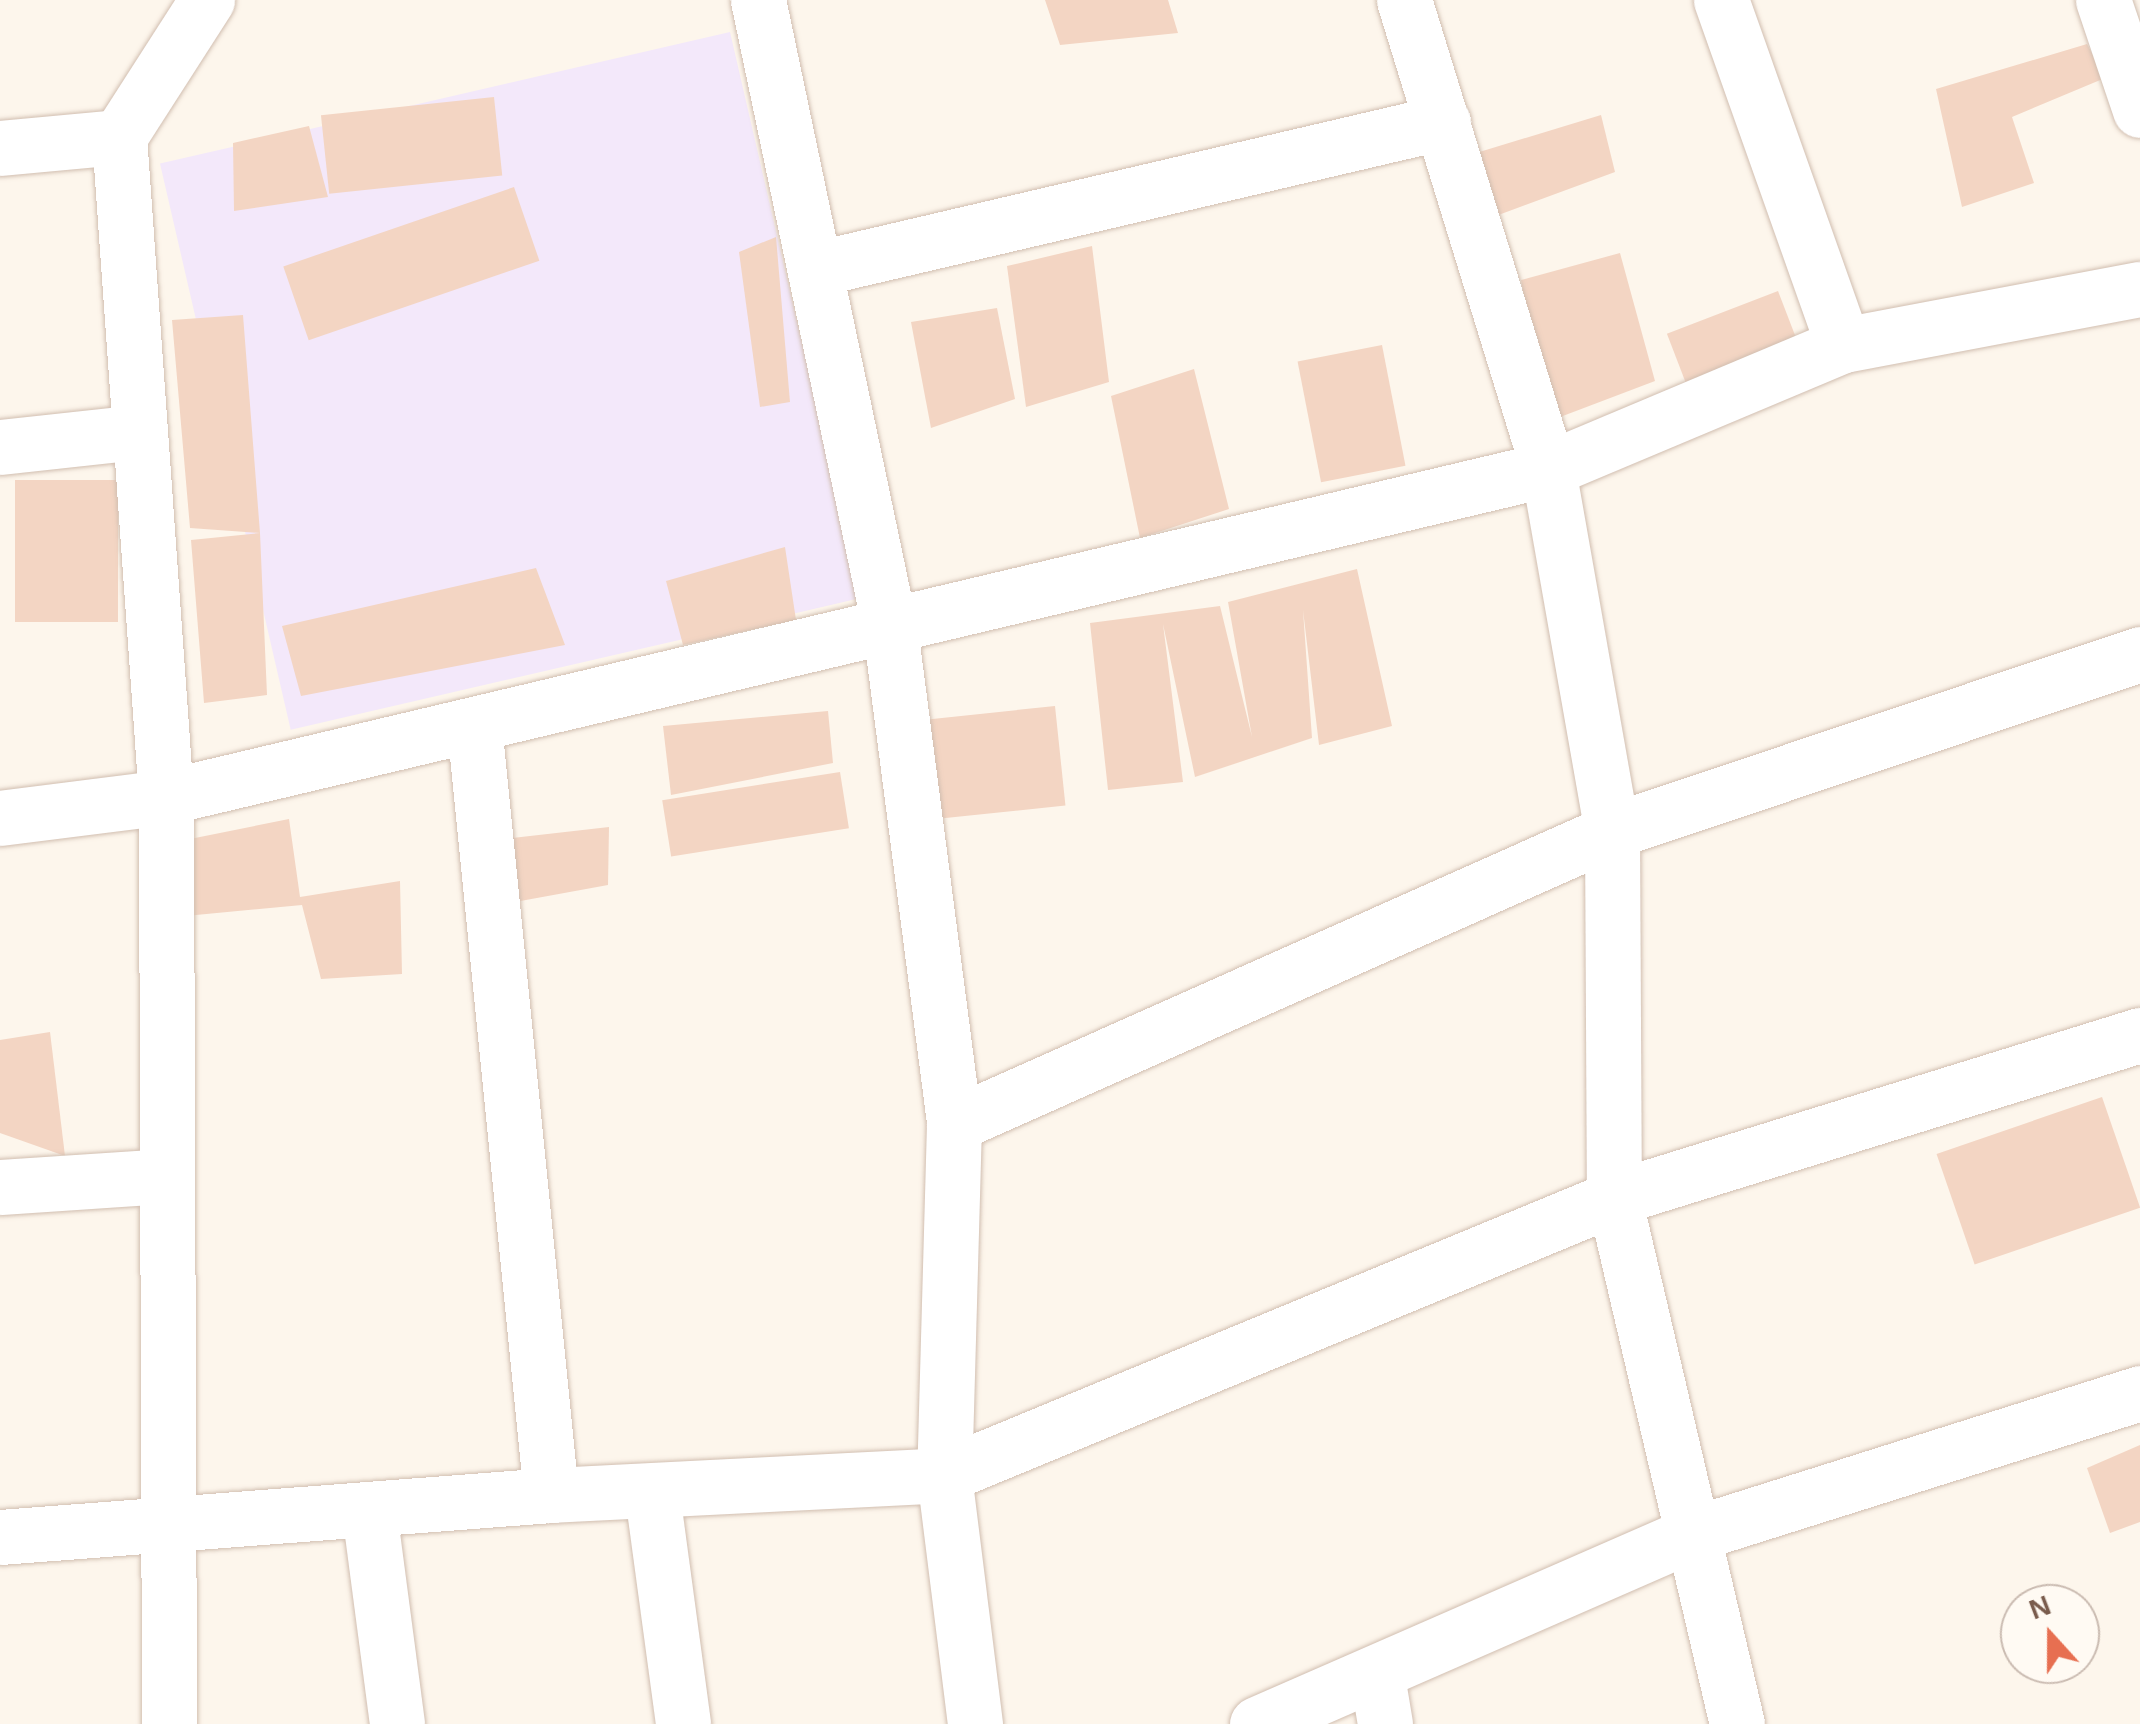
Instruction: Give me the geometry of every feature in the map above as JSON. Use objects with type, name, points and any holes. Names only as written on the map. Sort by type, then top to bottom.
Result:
[{"type":"street","points":[[169,1724],[166,797],[119,137],[206,0]]},
{"type":"street","points":[[758,0],[890,629],[954,1124],[944,1475],[976,1724]]},
{"type":"street","points":[[1404,0],[1548,470],[1612,830],[1614,1198],[1737,1724]]},
{"type":"street","points":[[1720,0],[1843,345]]},
{"type":"street","points":[[2103,0],[2140,110]]},
{"type":"street","points":[[814,270],[1442,122]]},
{"type":"street","points":[[0,148],[119,137]]},
{"type":"street","points":[[0,818],[166,797],[890,629],[1548,470],[1843,345],[2140,289]]},
{"type":"street","points":[[0,447],[138,432]]},
{"type":"street","points":[[954,1124],[1612,830],[2140,654]]},
{"type":"street","points":[[474,726],[551,1495]]},
{"type":"street","points":[[0,1537],[551,1495],[652,1494],[944,1475],[1614,1198],[2140,1035]]},
{"type":"street","points":[[0,1187],[168,1176]]},
{"type":"street","points":[[1257,1724],[1381,1700],[1690,1534],[2140,1393]]},
{"type":"street","points":[[652,1494],[683,1724]]},
{"type":"street","points":[[369,1511],[397,1724]]},
{"type":"shaded area","points":[[730,32],[861,598],[291,730],[160,164]]},
{"type":"building","points":[[1045,0],[1168,0],[1178,33],[1060,45]]},
{"type":"building","points":[[2087,44],[2105,78],[2012,117],[2034,183],[1962,207],[1936,89]]},
{"type":"building","points":[[494,97],[502,176],[329,194],[321,115]]},
{"type":"building","points":[[1601,115],[1615,172],[1493,217],[1463,157]]},
{"type":"building","points":[[309,126],[328,197],[234,211],[233,143]]},
{"type":"building","points":[[514,187],[539,261],[309,340],[283,266]]},
{"type":"building","points":[[776,237],[790,402],[760,407],[739,252]]},
{"type":"building","points":[[1092,246],[1109,382],[1026,407],[1007,266]]},
{"type":"building","points":[[1620,253],[1655,381],[1547,422],[1521,280]]},
{"type":"building","points":[[1778,291],[1798,342],[1687,385],[1667,334]]},
{"type":"building","points":[[997,308],[1015,399],[931,428],[911,322]]},
{"type":"building","points":[[243,315],[260,533],[190,528],[172,320]]},
{"type":"building","points":[[1382,345],[1405,466],[1321,482],[1298,361]]},
{"type":"building","points":[[1194,369],[1229,509],[1140,538],[1111,396]]},
{"type":"building","points":[[15,480],[118,480],[118,622],[15,622]]},
{"type":"building","points":[[260,533],[267,695],[204,703],[191,540]]},
{"type":"building","points":[[785,547],[796,620],[683,645],[666,581]]},
{"type":"building","points":[[536,568],[565,645],[301,696],[282,626]]},
{"type":"building","points":[[1357,569],[1392,726],[1319,745],[1303,610],[1312,738],[1195,777],[1163,624],[1183,782],[1108,790],[1090,623],[1220,606],[1252,737],[1228,602]]},
{"type":"building","points":[[1055,706],[1065,805],[926,820],[916,721]]},
{"type":"building","points":[[828,711],[833,763],[671,795],[663,726]]},
{"type":"building","points":[[840,772],[849,828],[671,856],[662,800]]},
{"type":"building","points":[[289,819],[300,897],[400,881],[402,974],[321,979],[302,905],[175,917],[180,841]]},
{"type":"building","points":[[609,827],[608,885],[515,902],[503,839]]},
{"type":"building","points":[[50,1032],[65,1156],[0,1133],[0,1040]]},
{"type":"building","points":[[2102,1097],[2140,1208],[1975,1265],[1937,1154]]},
{"type":"building","points":[[2140,1445],[2140,1522],[2110,1533],[2087,1468]]}]
